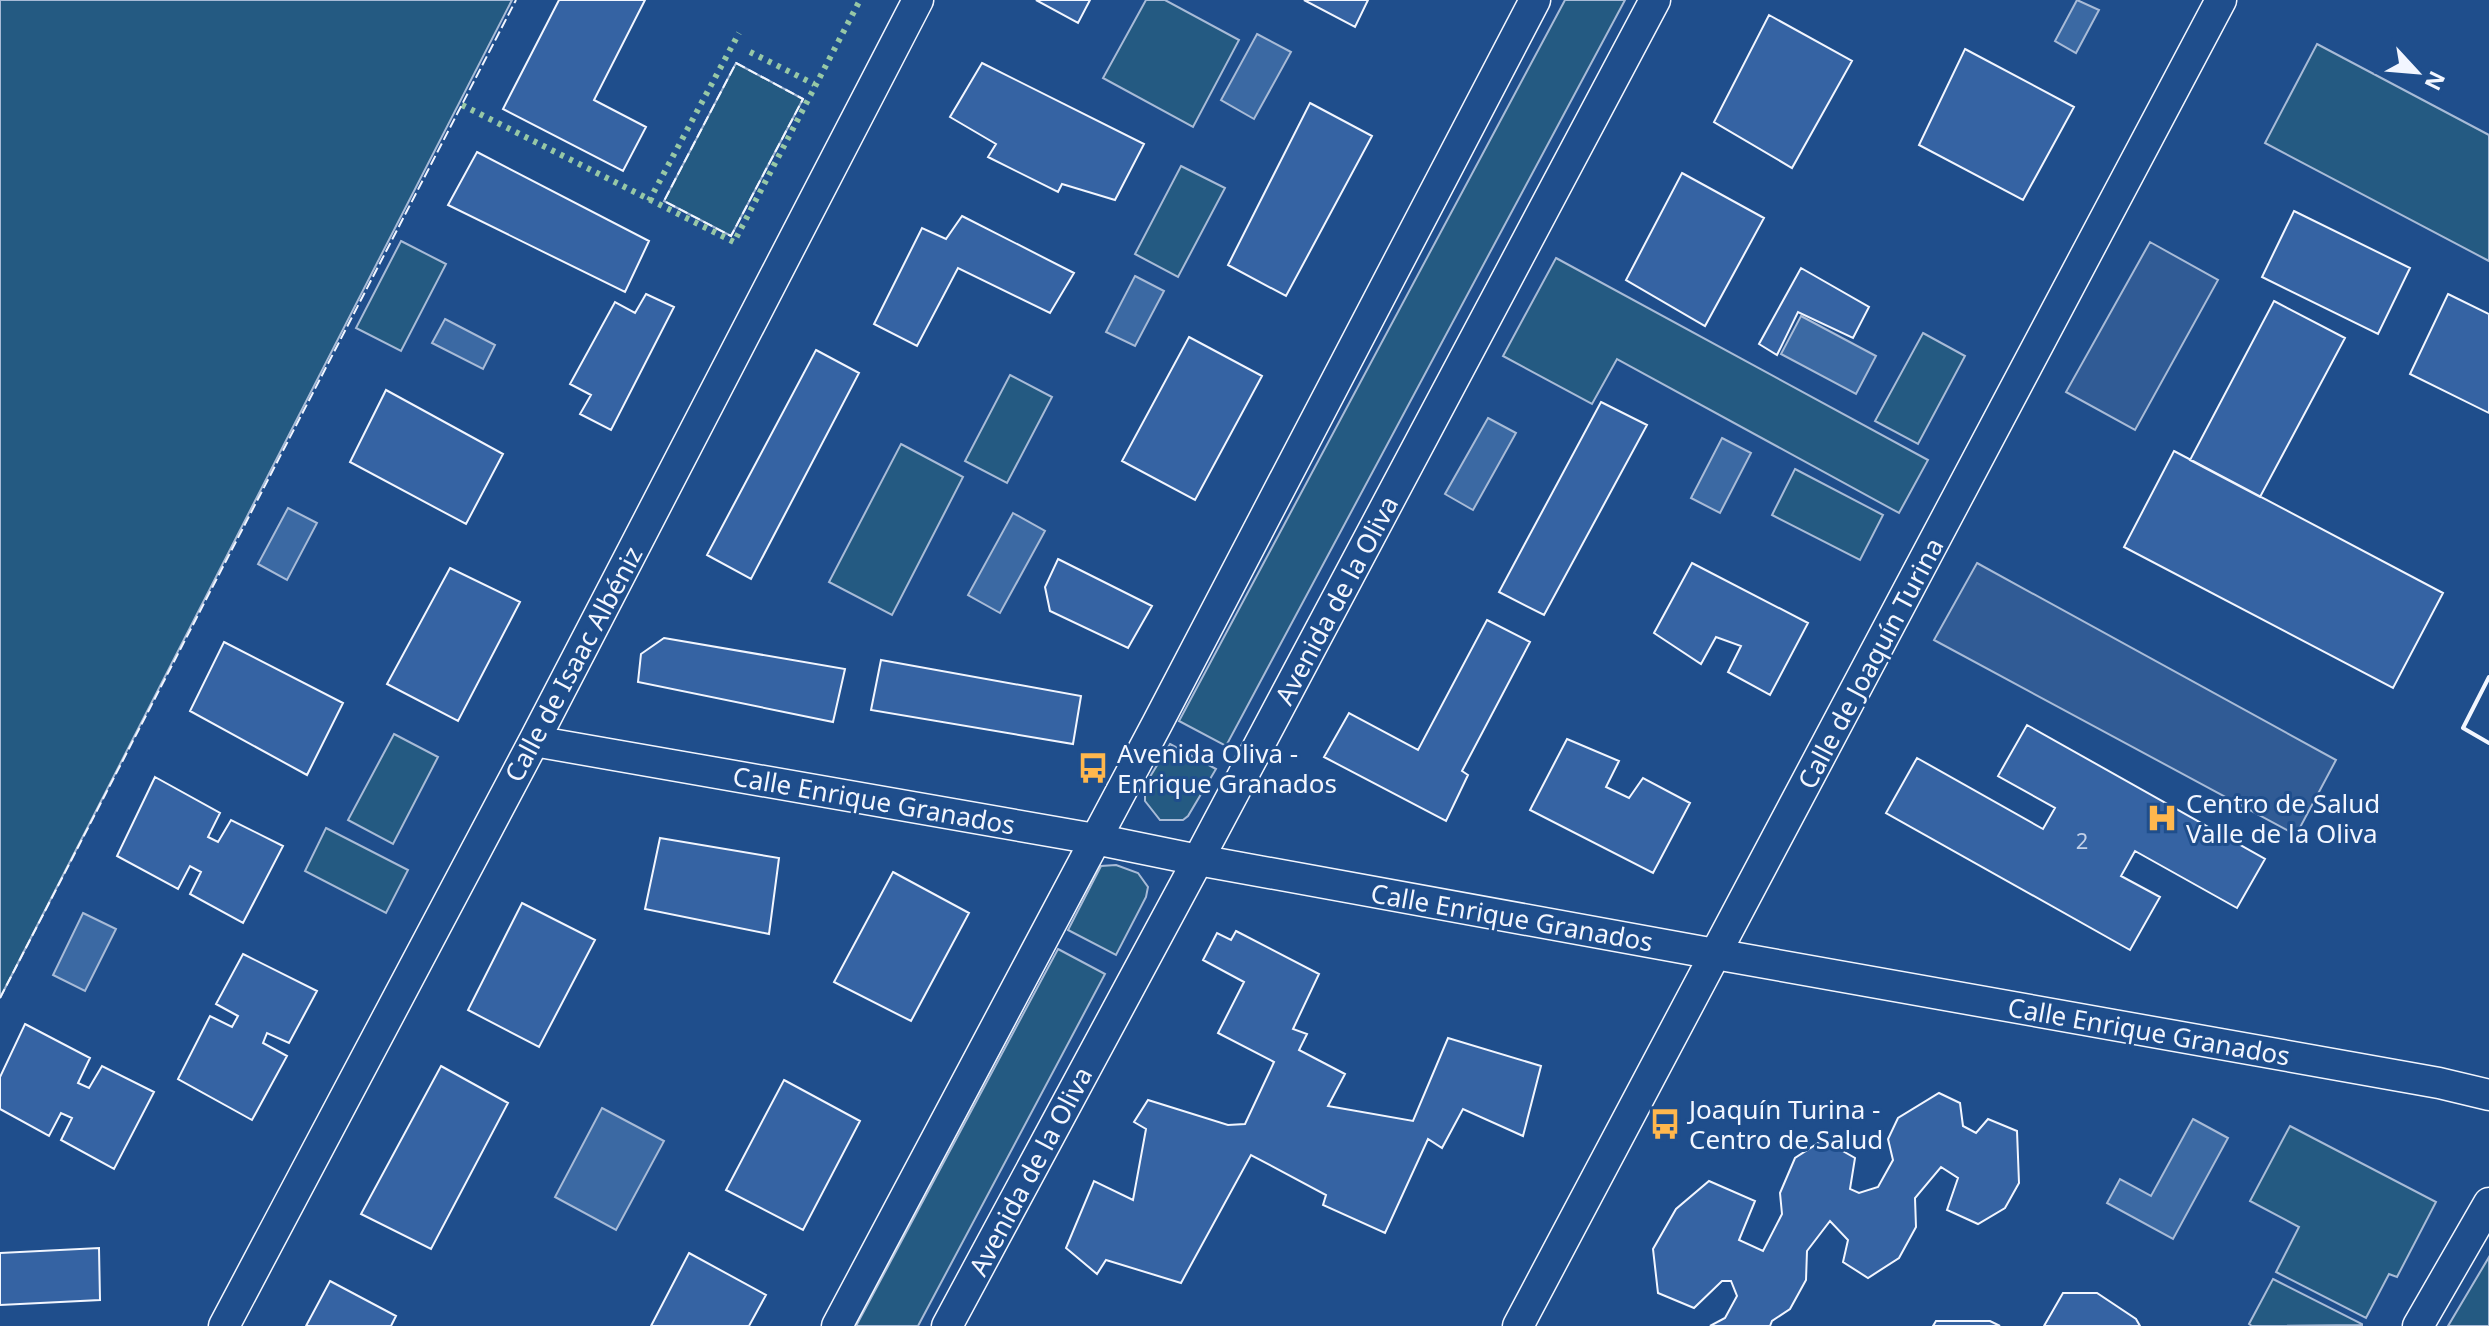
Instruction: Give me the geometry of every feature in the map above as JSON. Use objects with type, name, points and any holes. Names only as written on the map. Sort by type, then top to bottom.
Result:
[{"type":"street","name":"Calle de Isaac Albéniz","points":[[224,1326],[534,741],[918,0]]},
{"type":"street","points":[[837,1326],[1535,0]]},
{"type":"street","name":"Avenida de la Oliva","points":[[947,1326],[1655,0]]},
{"type":"street","name":"Calle de Joaquín Turina","points":[[1518,1326],[2221,0]]},
{"type":"street","name":"Calle Enrique Granados","points":[[534,741],[1095,839],[1715,954],[2439,1083],[2489,1095]]},
{"type":"street","points":[[2418,1326],[2489,1203]]},
{"type":"shaded area","points":[[0,0],[512,0],[0,998]]},
{"type":"shaded area","points":[[1146,0],[1165,0],[1239,40],[1193,127],[1103,78]]},
{"type":"shaded area","points":[[1565,0],[1625,0],[1226,746],[1179,721]]},
{"type":"shaded area","points":[[2077,0],[2099,10],[2076,53],[2055,41]]},
{"type":"shaded area","points":[[1257,34],[1291,52],[1254,119],[1221,100]]},
{"type":"shaded area","points":[[2317,44],[2489,135],[2489,261],[2265,143]]},
{"type":"shaded area","points":[[736,63],[803,99],[731,236],[664,201]]},
{"type":"shaded area","points":[[1181,166],[1225,188],[1178,277],[1135,254]]},
{"type":"shaded area","points":[[401,241],[446,264],[401,351],[356,328]]},
{"type":"shaded area","points":[[2150,242],[2218,280],[2135,430],[2066,392]]},
{"type":"shaded area","points":[[1556,258],[1928,460],[1899,513],[1617,359],[1592,404],[1503,356]]},
{"type":"shaded area","points":[[1135,276],[1164,291],[1135,346],[1106,332]]},
{"type":"shaded area","points":[[1801,316],[1876,356],[1856,394],[1781,354]]},
{"type":"shaded area","points":[[445,319],[495,345],[483,369],[432,343]]},
{"type":"shaded area","points":[[1923,333],[1965,356],[1918,444],[1875,421]]},
{"type":"shaded area","points":[[1010,375],[1052,397],[1007,483],[965,461]]},
{"type":"shaded area","points":[[1488,418],[1516,433],[1473,510],[1445,494]]},
{"type":"shaded area","points":[[1722,438],[1751,453],[1720,513],[1691,498]]},
{"type":"shaded area","points":[[901,444],[963,477],[892,615],[829,582]]},
{"type":"shaded area","points":[[1795,469],[1883,515],[1860,560],[1772,515]]},
{"type":"shaded area","points":[[288,508],[317,523],[287,580],[258,564]]},
{"type":"shaded area","points":[[1013,513],[1045,531],[1000,613],[968,595]]},
{"type":"shaded area","points":[[1977,563],[2336,760],[2296,835],[1934,640]]},
{"type":"shaded area","points":[[394,734],[438,757],[393,844],[348,820]]},
{"type":"shaded area","points":[[1170,744],[1216,769],[1183,820],[1160,820],[1145,801],[1145,785]]},
{"type":"shaded area","points":[[326,828],[408,870],[386,913],[305,871]]},
{"type":"shaded area","points":[[1116,865],[1138,873],[1148,887],[1146,897],[1116,955],[1068,930],[1101,866]]},
{"type":"shaded area","points":[[83,913],[116,929],[85,991],[53,975]]},
{"type":"shaded area","points":[[1058,949],[1105,974],[918,1326],[856,1326]]},
{"type":"shaded area","points":[[602,1108],[664,1141],[616,1230],[555,1197]]},
{"type":"shaded area","points":[[2193,1119],[2228,1138],[2173,1239],[2107,1203],[2120,1179],[2151,1196]]},
{"type":"shaded area","points":[[2290,1126],[2436,1202],[2397,1277],[2389,1274],[2366,1318],[2276,1272],[2299,1227],[2250,1201]]},
{"type":"shaded area","points":[[2489,1257],[2489,1326],[2448,1326]]},
{"type":"shaded area","points":[[2273,1279],[2362,1325],[2252,1326],[2249,1324]]},
{"type":"building","points":[[559,0],[645,0],[594,100],[646,127],[623,171],[503,109]]},
{"type":"building","points":[[1036,0],[1090,0],[1078,23]]},
{"type":"building","points":[[1304,0],[1368,0],[1355,27]]},
{"type":"building","points":[[1769,15],[1852,61],[1792,168],[1714,122]]},
{"type":"building","points":[[1965,49],[2074,107],[2023,200],[1919,145]]},
{"type":"building","points":[[982,63],[1144,144],[1115,200],[1062,184],[1058,192],[988,157],[996,144],[950,117]]},
{"type":"building","points":[[1310,103],[1372,136],[1286,296],[1228,265]]},
{"type":"building","points":[[477,152],[649,241],[625,292],[448,205]]},
{"type":"building","points":[[1682,173],[1764,218],[1705,326],[1626,280]]},
{"type":"building","points":[[2294,211],[2410,268],[2378,334],[2262,277]]},
{"type":"building","points":[[962,216],[1074,273],[1050,313],[958,268],[917,346],[874,324],[922,228],[946,239]]},
{"type":"building","points":[[1801,268],[1869,307],[1853,338],[1798,312],[1777,355],[1759,344]]},
{"type":"building","points":[[646,294],[674,307],[611,430],[580,414],[591,395],[570,384],[615,302],[635,313]]},
{"type":"building","points":[[2448,294],[2489,314],[2489,413],[2410,374]]},
{"type":"building","points":[[2274,301],[2345,338],[2260,497],[2190,460]]},
{"type":"building","points":[[1189,337],[1262,376],[1195,500],[1122,461]]},
{"type":"building","points":[[816,350],[859,373],[751,579],[707,555]]},
{"type":"building","points":[[386,390],[503,454],[466,524],[350,462]]},
{"type":"building","points":[[1601,402],[1647,425],[1544,615],[1499,592]]},
{"type":"building","points":[[2174,451],[2443,593],[2393,688],[2124,547]]},
{"type":"building","points":[[1058,559],[1152,606],[1128,648],[1050,611],[1045,587]]},
{"type":"building","points":[[1692,563],[1808,623],[1770,695],[1728,672],[1741,646],[1716,637],[1701,664],[1654,633]]},
{"type":"building","points":[[450,568],[520,602],[458,721],[387,684]]},
{"type":"building","points":[[1487,620],[1530,642],[1462,771],[1468,775],[1446,821],[1324,757],[1349,713],[1418,750]]},
{"type":"building","points":[[664,638],[845,669],[833,722],[638,682],[641,654]]},
{"type":"building","points":[[224,642],[343,703],[307,775],[190,711]]},
{"type":"building","points":[[881,660],[1081,696],[1073,744],[871,710]]},
{"type":"building","points":[[2027,725],[2265,859],[2237,908],[2135,851],[2121,876],[2160,897],[2130,950],[1886,813],[1917,758],[2043,829],[2055,808],[1998,776]]},
{"type":"building","points":[[1567,739],[1619,761],[1606,787],[1629,798],[1643,778],[1690,803],[1653,873],[1530,810]]},
{"type":"building","points":[[155,777],[220,813],[208,837],[218,842],[231,820],[283,846],[243,923],[190,894],[201,872],[190,866],[178,889],[117,856]]},
{"type":"building","points":[[660,838],[779,858],[769,934],[645,909]]},
{"type":"building","points":[[893,872],[969,913],[911,1021],[834,982]]},
{"type":"building","points":[[522,903],[595,940],[539,1047],[468,1010]]},
{"type":"building","points":[[1236,931],[1319,974],[1293,1029],[1307,1034],[1299,1050],[1345,1074],[1328,1106],[1413,1121],[1448,1038],[1541,1066],[1523,1136],[1463,1109],[1442,1148],[1428,1139],[1385,1233],[1323,1205],[1326,1195],[1251,1155],[1181,1283],[1106,1260],[1097,1274],[1066,1248],[1094,1181],[1133,1200],[1146,1129],[1134,1122],[1148,1100],[1228,1125],[1245,1124],[1274,1062],[1218,1033],[1244,982],[1203,960],[1217,933],[1231,940]]},
{"type":"building","points":[[243,954],[317,991],[289,1043],[267,1033],[263,1043],[287,1056],[252,1120],[178,1079],[210,1016],[232,1027],[238,1016],[216,1004]]},
{"type":"building","points":[[25,1024],[90,1058],[78,1083],[89,1088],[102,1066],[154,1092],[114,1169],[61,1140],[72,1118],[61,1113],[49,1136],[0,1109],[0,1077]]},
{"type":"building","points":[[441,1066],[508,1103],[431,1249],[361,1214]]},
{"type":"building","points":[[784,1080],[860,1121],[803,1230],[726,1190]]},
{"type":"building","points":[[1939,1093],[1960,1103],[1963,1126],[1976,1133],[1988,1119],[2017,1131],[2019,1183],[2005,1208],[1978,1224],[1947,1210],[1958,1178],[1941,1167],[1915,1198],[1916,1227],[1899,1258],[1868,1278],[1843,1262],[1848,1240],[1830,1221],[1807,1251],[1806,1280],[1790,1309],[1772,1321],[1770,1326],[1710,1326],[1725,1318],[1737,1296],[1731,1281],[1722,1281],[1694,1308],[1658,1293],[1653,1249],[1676,1209],[1709,1181],[1755,1201],[1739,1240],[1763,1251],[1782,1214],[1780,1193],[1795,1158],[1823,1140],[1855,1158],[1850,1189],[1859,1193],[1878,1187],[1893,1160],[1888,1139],[1898,1118]]},
{"type":"building","points":[[99,1248],[100,1300],[0,1305],[0,1253]]},
{"type":"building","points":[[689,1253],[766,1295],[749,1326],[651,1326]]},
{"type":"building","points":[[330,1281],[396,1316],[391,1326],[306,1326]]},
{"type":"building","points":[[2063,1293],[2097,1293],[2136,1319],[2140,1326],[2044,1326]]},
{"type":"building","points":[[1936,1321],[1990,1321],[2000,1326],[1933,1326]]},
{"type":"hedge","points":[[462,105],[734,242],[860,0]]},
{"type":"hedge","points":[[649,201],[739,33]]},
{"type":"hedge","points":[[750,52],[814,84]]},
{"type":"fence","points":[[0,998],[516,0]]},
{"type":"fence","points":[[736,63],[803,99],[731,236],[664,201],[736,63]]},
{"type":"wall","points":[[2489,677],[2463,728],[2489,743]]},
{"type":"place","name":"Avenida Oliva - Enrique Granados","points":[[1093,768]]},
{"type":"place","name":"Centro de Salud Valle de la Oliva","points":[[2162,818]]},
{"type":"place","name":"Joaquín Turina - Centro de Salud","points":[[1665,1124]]}]
